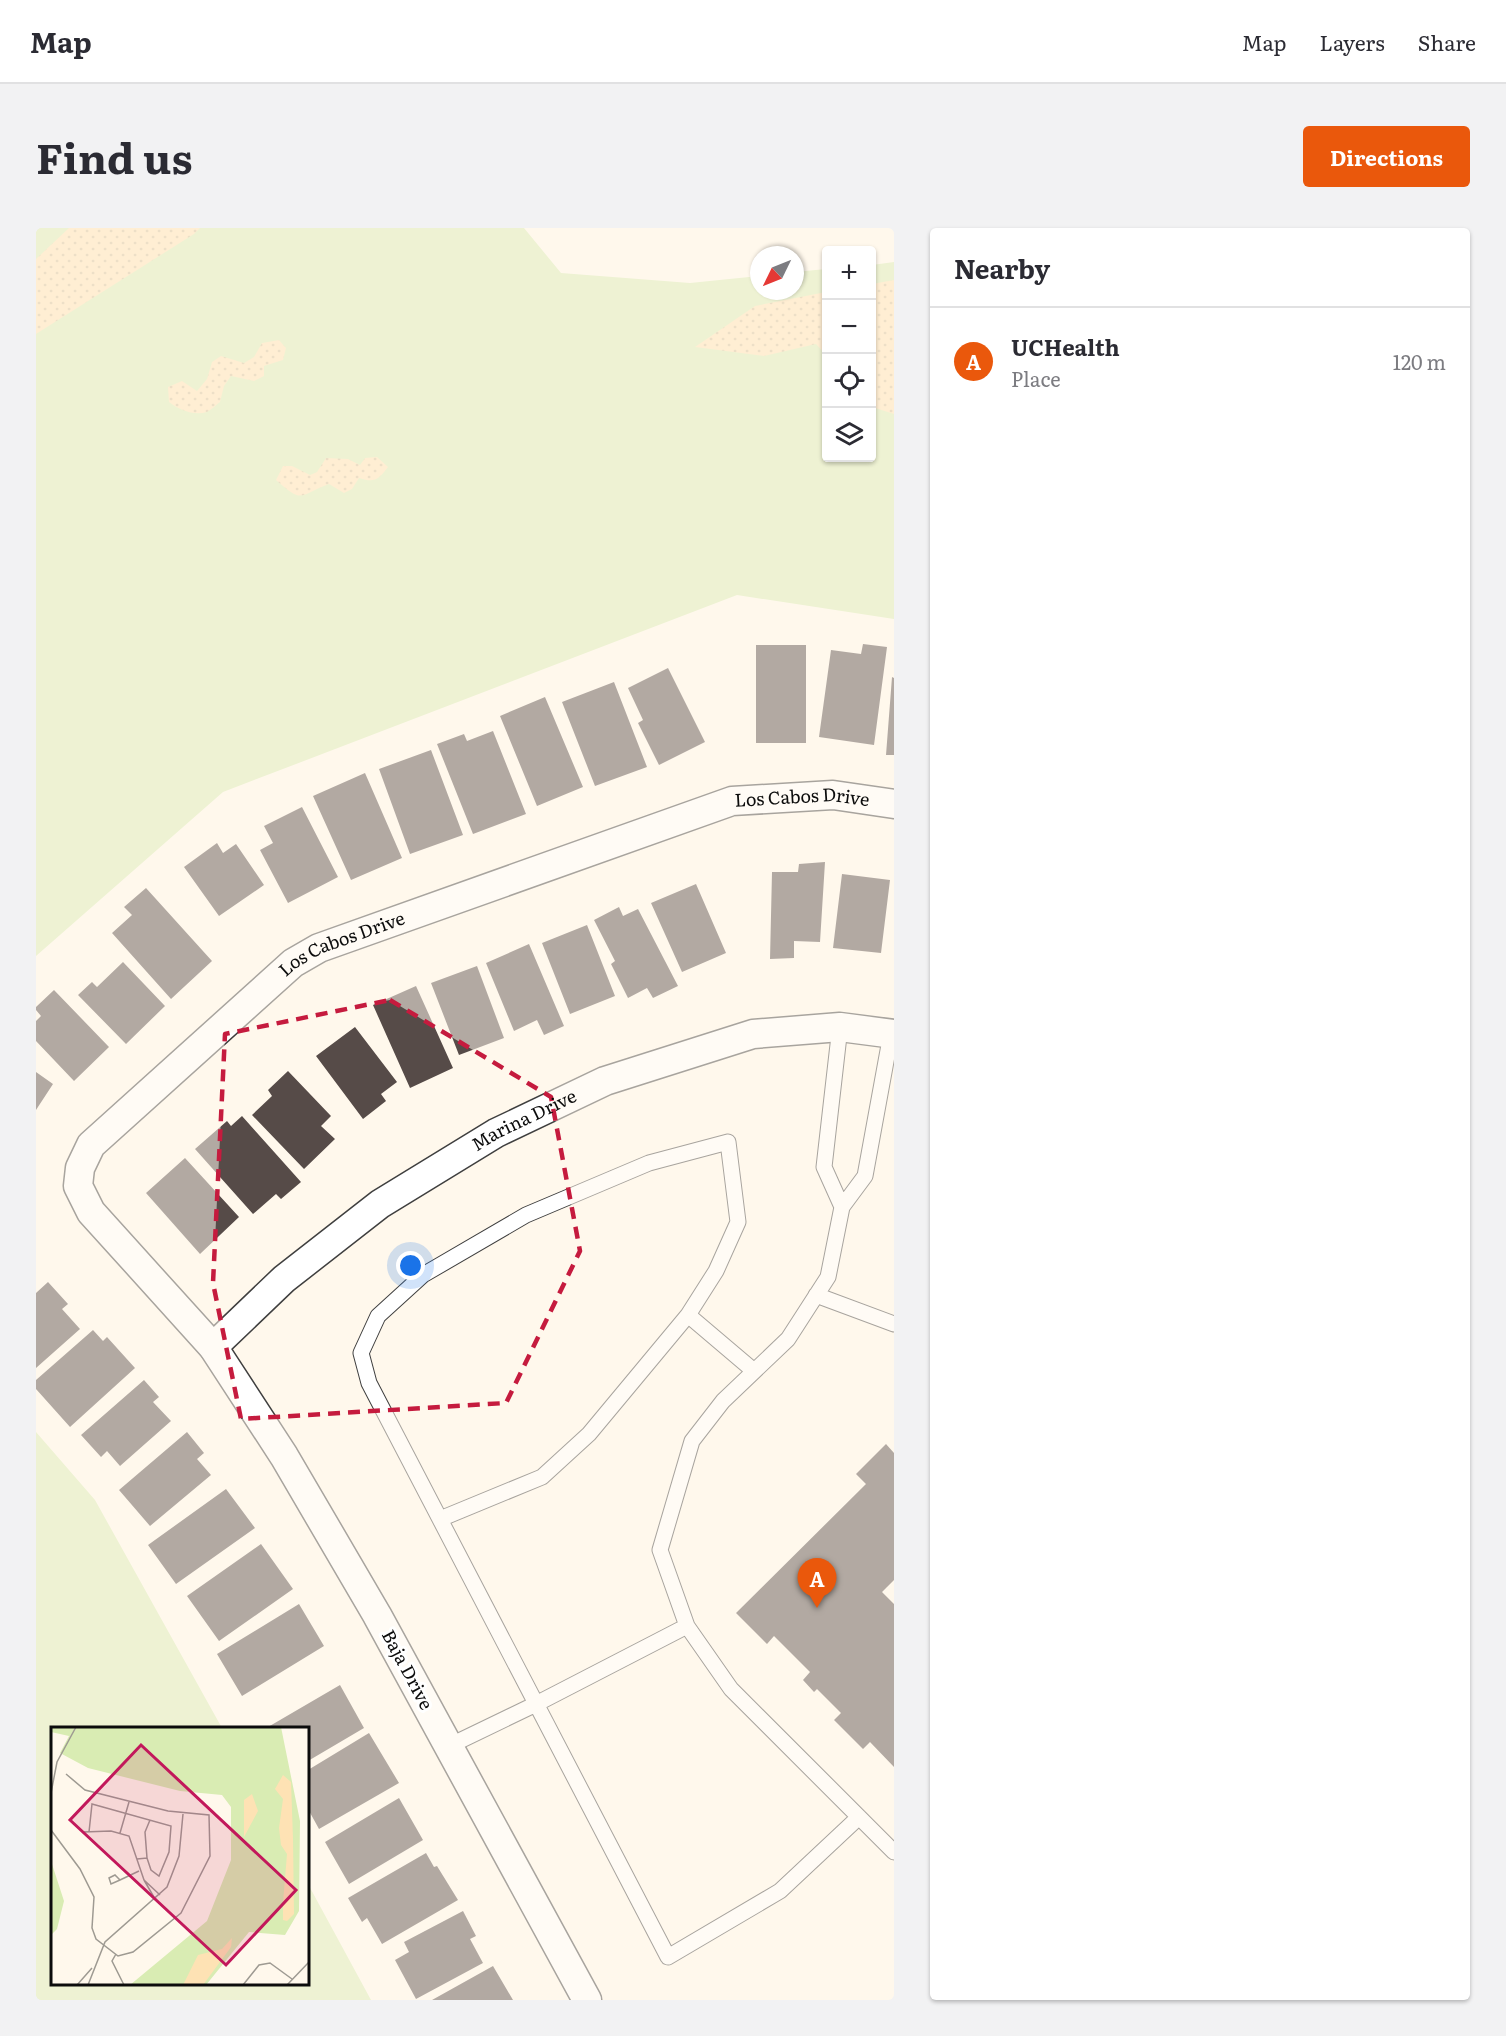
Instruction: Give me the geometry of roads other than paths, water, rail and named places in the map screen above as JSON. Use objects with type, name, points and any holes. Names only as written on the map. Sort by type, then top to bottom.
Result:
[{"type":"street","name":"Los Cabos Drive","points":[[213,1347],[91,1212],[78,1186],[80,1168],[91,1145],[293,963],[319,948],[732,801],[833,795],[894,804]]},
{"type":"street","name":"Marina Drive","points":[[213,1347],[284,1279],[380,1204],[496,1132],[605,1081],[753,1034],[840,1027],[892,1034]]},
{"type":"street","name":"Baja Drive","points":[[213,1347],[296,1476],[377,1615],[587,2000]]},
{"type":"lane","points":[[840,1027],[824,1167],[842,1207]]},
{"type":"lane","points":[[892,1034],[865,1176],[842,1207],[828,1277],[788,1339],[723,1401],[692,1441],[660,1550],[687,1626],[731,1689],[894,1852]]},
{"type":"lane","points":[[440,1519],[542,1477],[589,1434],[688,1315],[716,1271],[738,1222],[728,1142],[649,1163],[526,1215],[423,1275],[378,1317],[361,1353],[369,1383],[668,1957],[780,1891],[859,1817]]},
{"type":"lane","points":[[816,1295],[894,1324]]},
{"type":"lane","points":[[688,1315],[754,1371]]},
{"type":"lane","points":[[449,1746],[687,1626]]},
{"type":"place","name":"UCHealth","points":[[817,1608]]}]
